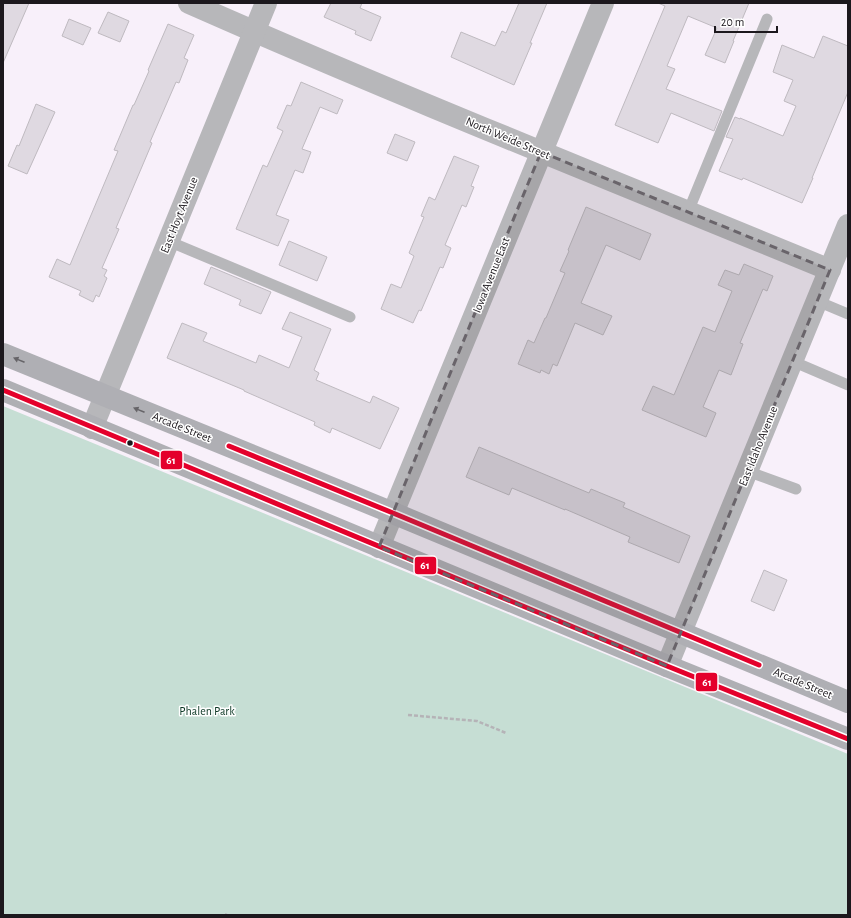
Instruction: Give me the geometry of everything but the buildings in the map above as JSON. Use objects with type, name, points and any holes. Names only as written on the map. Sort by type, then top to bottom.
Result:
[{"type":"main road","name":"Arcade Street","points":[[3,354],[393,513],[848,702]]},
{"type":"main road","points":[[3,390],[667,666],[848,739]]},
{"type":"street","name":"North Weide Street","points":[[189,3],[254,32],[541,152],[830,270]]},
{"type":"street","name":"East Hoyt Avenue","points":[[92,428],[266,3]]},
{"type":"street","name":"Iowa Avenue East","points":[[379,547],[603,3]]},
{"type":"street","name":"East Idaho Avenue","points":[[667,666],[848,225]]},
{"type":"lane","points":[[688,212],[767,19]]},
{"type":"lane","points":[[168,241],[350,317]]},
{"type":"lane","points":[[817,301],[848,314]]},
{"type":"lane","points":[[792,361],[848,385]]},
{"type":"lane","points":[[747,471],[796,489]]},
{"type":"path","points":[[408,715],[477,721],[506,733]]},
{"type":"highlighted area","points":[[541,152],[830,270],[667,666],[379,547]]},
{"type":"green space","name":"Phalen Park","points":[[3,406],[848,754],[848,915],[3,915]]},
{"type":"transit line","name":"61","points":[[3,390],[667,666],[848,739]]},
{"type":"transit line","name":"61","points":[[229,446],[759,665]]}]
